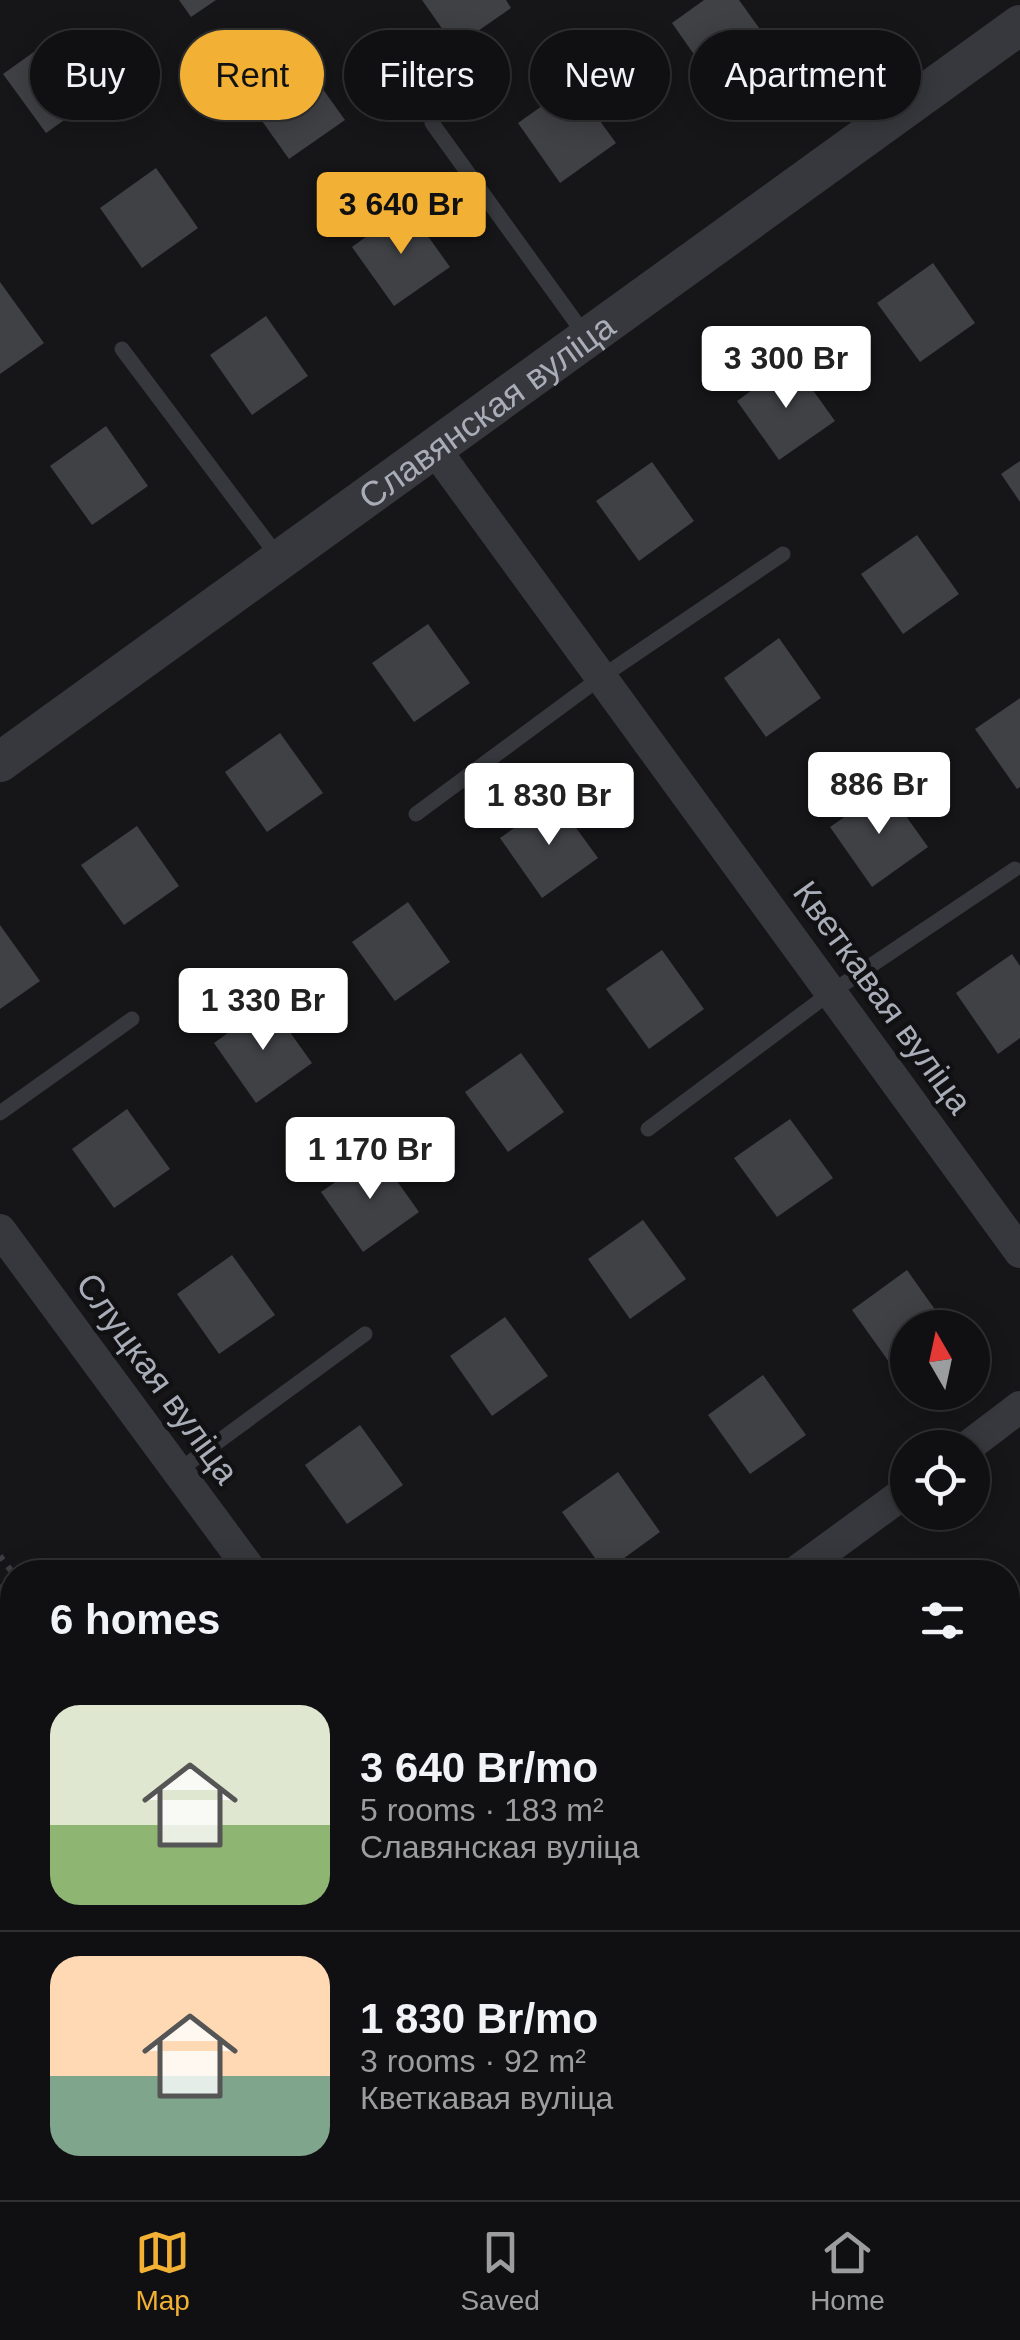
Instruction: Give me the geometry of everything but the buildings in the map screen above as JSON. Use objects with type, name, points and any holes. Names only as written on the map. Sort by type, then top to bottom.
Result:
[{"type":"street","name":"Славянская вуліца","points":[[0,762],[1020,25]]},
{"type":"street","name":"Кветкавая вуліца","points":[[434,448],[1020,1252]]},
{"type":"street","name":"Слуцкая вуліца","points":[[0,1230],[243,1560]]},
{"type":"street","points":[[990,1430],[1020,1408]]},
{"type":"street","points":[[812,1560],[890,1503]]},
{"type":"lane","points":[[432,123],[588,340]]},
{"type":"lane","points":[[122,349],[279,559]]},
{"type":"lane","points":[[416,814],[600,678],[783,554]]},
{"type":"lane","points":[[648,1128],[830,993],[1015,869]]},
{"type":"lane","points":[[0,1113],[132,1019]]},
{"type":"lane","points":[[178,1471],[365,1334]]}]
